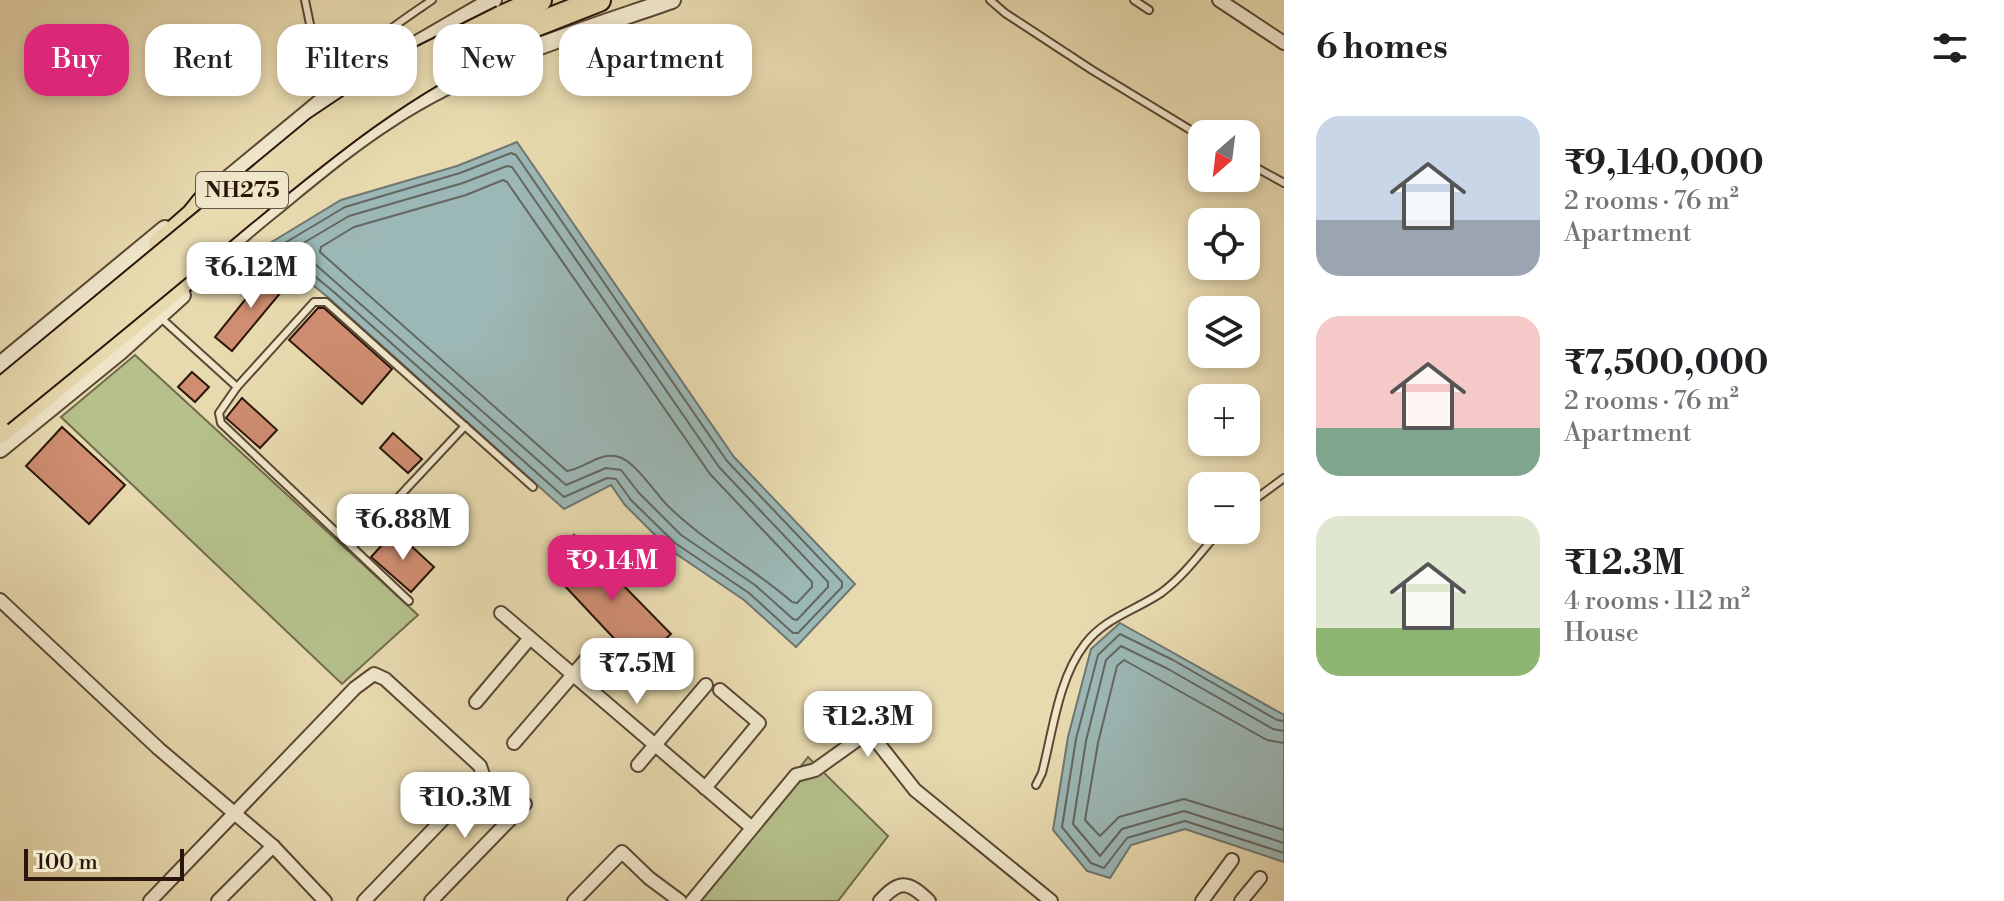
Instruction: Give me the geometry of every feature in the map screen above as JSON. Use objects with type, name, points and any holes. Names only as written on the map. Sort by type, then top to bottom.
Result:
[{"type":"highway","name":"NH275","points":[[0,390],[317,128],[424,56],[540,0]]},
{"type":"highway","name":"NH275","points":[[0,415],[330,144],[432,73],[472,52],[502,17],[599,0]]},
{"type":"highway","name":"NH275","points":[[0,379],[173,234],[206,199]]},
{"type":"highway","name":"NH275","points":[[0,432],[199,268],[219,257]]},
{"type":"street","name":"NH275","points":[[543,45],[672,0]]},
{"type":"street","points":[[1219,0],[1284,43]]},
{"type":"street","name":"NH275","points":[[464,24],[502,17]]},
{"type":"street","name":"NH275","points":[[0,365],[329,96]]},
{"type":"street","name":"NH275","points":[[0,449],[119,352],[207,273],[219,257],[342,152],[394,116],[433,96]]},
{"type":"street","points":[[0,600],[159,749],[273,846],[325,901]]},
{"type":"street","points":[[501,613],[751,827]]},
{"type":"street","points":[[476,702],[530,638]]},
{"type":"street","points":[[514,743],[596,648]]},
{"type":"street","points":[[150,901],[355,688],[374,674],[385,679],[480,766],[483,775],[364,901]]},
{"type":"street","points":[[638,765],[706,685]]},
{"type":"street","points":[[705,788],[759,723],[720,690]]},
{"type":"street","points":[[692,901],[796,775],[815,770],[857,738],[870,736],[915,790],[1051,901]]},
{"type":"street","points":[[431,901],[525,804]]},
{"type":"street","points":[[218,901],[273,846]]},
{"type":"street","points":[[574,901],[622,852],[649,878],[680,901]]},
{"type":"street","points":[[1202,901],[1232,860]]},
{"type":"street","points":[[1241,901],[1260,878]]},
{"type":"street","points":[[880,901],[901,885],[912,886],[925,899]]},
{"type":"lane","points":[[305,0],[312,24]]},
{"type":"lane","points":[[397,24],[432,0]]},
{"type":"lane","points":[[990,0],[1103,78],[1188,129]]},
{"type":"lane","points":[[1134,0],[1149,10]]},
{"type":"lane","points":[[1260,170],[1284,183]]},
{"type":"lane","points":[[409,601],[221,423],[219,413],[237,387],[314,302],[326,302],[533,487]]},
{"type":"lane","points":[[159,316],[237,387]]},
{"type":"lane","points":[[352,547],[465,426]]},
{"type":"lane","points":[[1260,496],[1284,478]]},
{"type":"lane","points":[[1036,785],[1042,773],[1066,681],[1086,643],[1105,623],[1143,605],[1170,586],[1208,544]]},
{"type":"green space","points":[[135,355],[418,615],[342,684],[61,417]]},
{"type":"green space","points":[[808,757],[888,836],[838,901],[696,901]]},
{"type":"water","points":[[517,142],[734,457],[855,584],[796,647],[744,600],[669,549],[625,505],[611,485],[564,509],[330,299],[265,246],[341,200],[457,166]]},
{"type":"water","points":[[1120,623],[1284,715],[1284,862],[1185,829],[1131,845],[1110,878],[1087,871],[1053,830],[1068,737],[1091,649]]},
{"type":"building","points":[[269,270],[287,285],[232,351],[215,337]]},
{"type":"building","points":[[318,308],[324,308],[392,369],[362,404],[289,340]]},
{"type":"building","points":[[192,372],[209,387],[195,402],[178,387]]},
{"type":"building","points":[[242,398],[277,430],[260,448],[226,418]]},
{"type":"building","points":[[62,427],[125,485],[89,524],[26,466]]},
{"type":"building","points":[[393,433],[422,459],[408,473],[380,448]]},
{"type":"building","points":[[395,531],[434,567],[411,592],[371,557]]},
{"type":"building","points":[[574,535],[671,634],[638,664],[564,585],[578,573],[557,551]]}]
